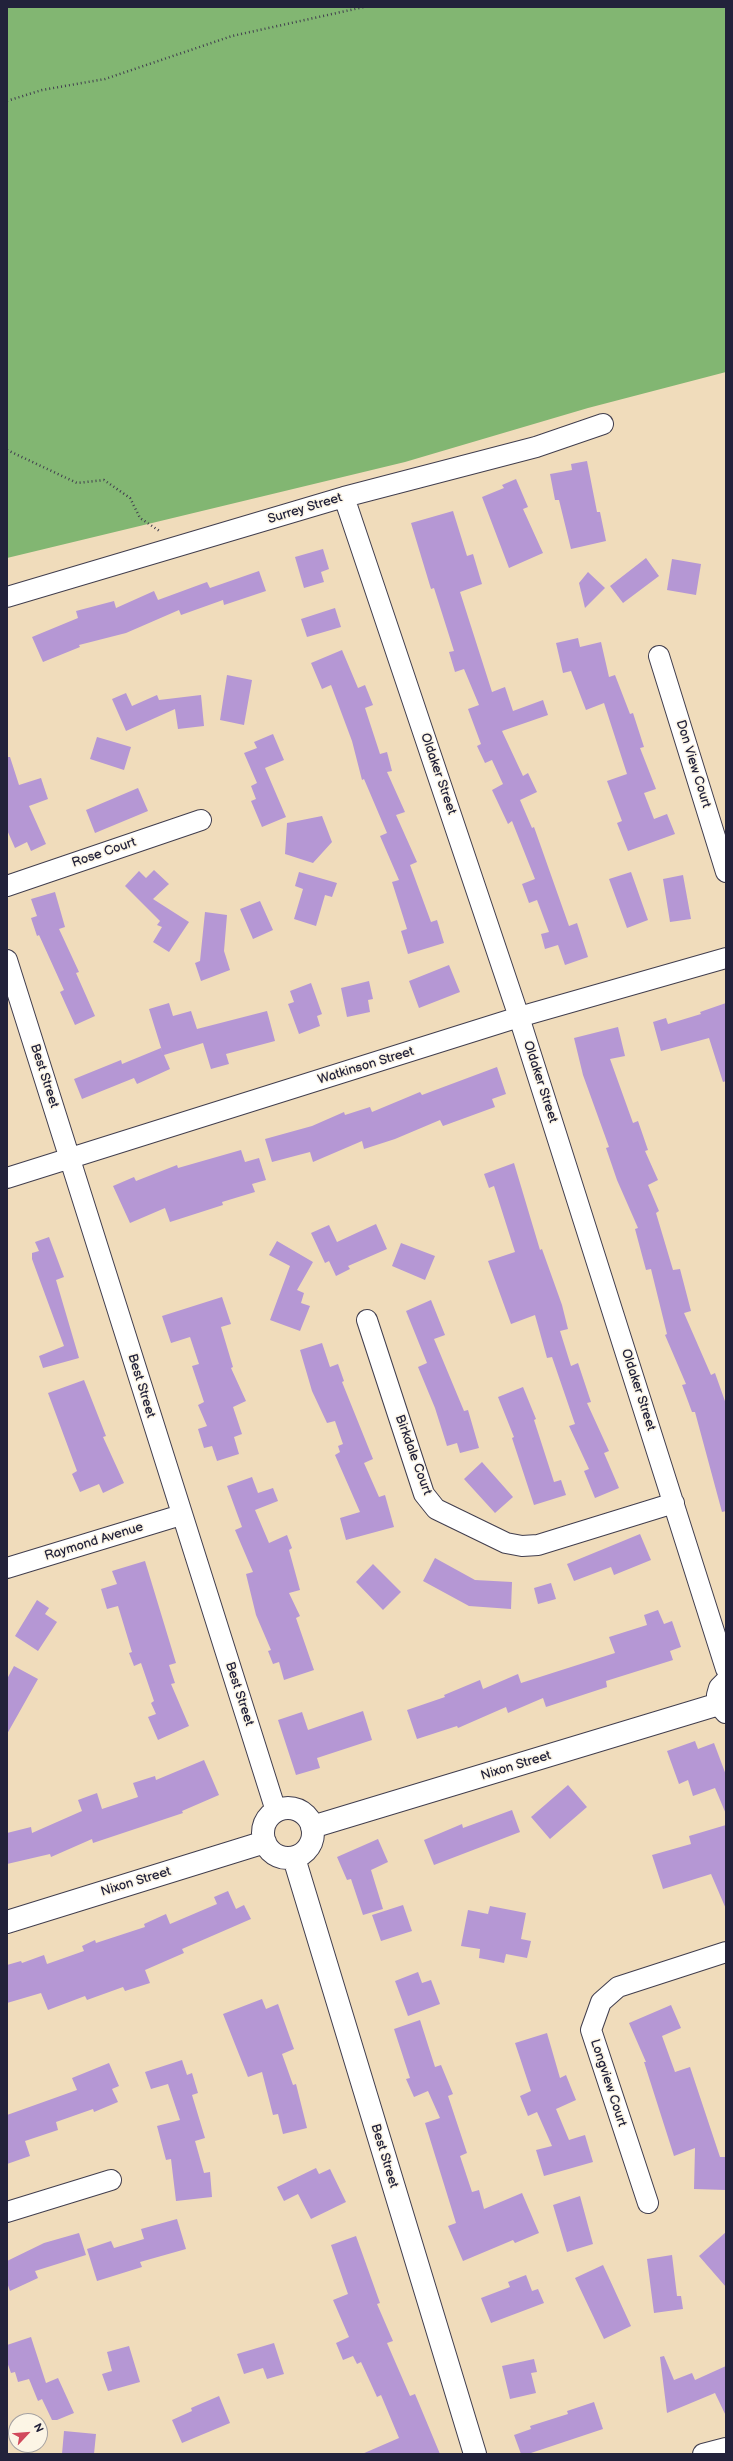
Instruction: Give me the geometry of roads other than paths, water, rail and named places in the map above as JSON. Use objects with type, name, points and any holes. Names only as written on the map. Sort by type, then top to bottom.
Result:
[{"type":"street","name":"Surrey Street","points":[[7,598],[192,544],[344,497],[536,447],[603,424]]},
{"type":"street","name":"Oldaker Street","points":[[344,497],[520,1017],[726,1669]]},
{"type":"street","name":"Don View Court","points":[[659,656],[726,872]]},
{"type":"street","name":"Rose Court","points":[[7,886],[201,820]]},
{"type":"street","name":"Watkinson Street","points":[[7,1178],[520,1017],[726,958]]},
{"type":"street","name":"Best Street","points":[[7,960],[71,1158],[181,1515],[276,1811]]},
{"type":"street","name":"Birkdale Court","points":[[367,1320],[424,1494],[436,1509],[506,1542],[522,1546],[538,1545],[674,1503]]},
{"type":"street","name":"Raymond Avenue","points":[[7,1568],[181,1515]]},
{"type":"street","points":[[723,1708],[718,1696],[720,1688],[726,1682]]},
{"type":"street","name":"Nixon Street","points":[[312,1827],[723,1708]]},
{"type":"street","points":[[284,1808],[298,1810],[306,1816],[312,1827],[313,1838],[310,1846],[302,1854],[294,1858],[276,1855],[265,1842],[264,1826],[276,1811],[284,1808]]},
{"type":"street","name":"Nixon Street","points":[[7,1922],[265,1842]]},
{"type":"street","name":"Best Street","points":[[294,1858],[474,2454]]},
{"type":"street","name":"Longview Court","points":[[648,2203],[591,2030],[601,2002],[618,1987],[726,1952]]},
{"type":"street","points":[[7,2212],[111,2180]]},
{"type":"street","points":[[703,2454],[726,2448]]}]
